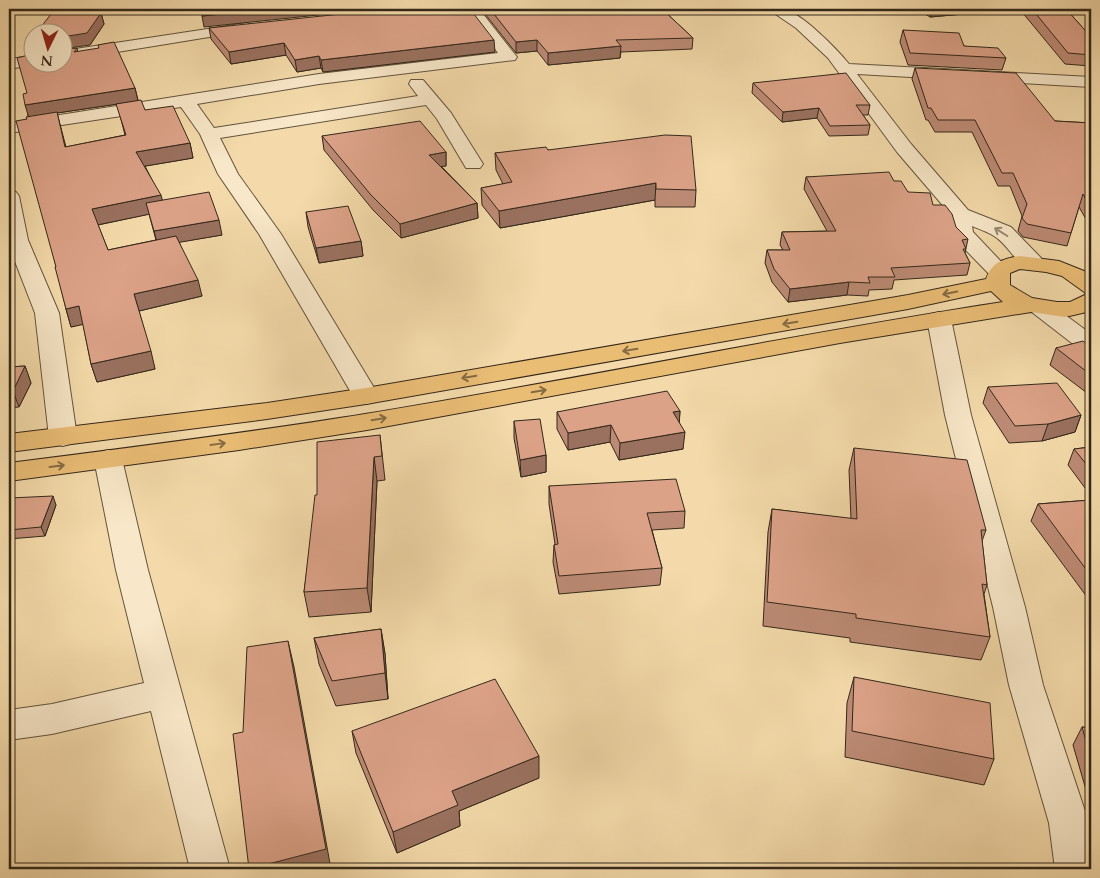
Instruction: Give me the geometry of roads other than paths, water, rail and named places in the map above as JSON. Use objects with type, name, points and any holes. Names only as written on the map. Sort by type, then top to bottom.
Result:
[{"type":"main road","points":[[9,443],[267,411],[366,396],[908,302],[998,277],[1013,264],[1033,263],[1056,266],[1091,263]]},
{"type":"main road","points":[[9,472],[271,437],[435,410],[939,319],[1036,307],[1066,310],[1091,299],[1077,275],[1056,266]]},
{"type":"main road","points":[[998,277],[1004,292],[1036,307]]},
{"type":"street","points":[[9,128],[319,79],[509,57],[472,9]]},
{"type":"street","points":[[775,9],[820,40],[845,69],[904,148],[961,214],[1004,232],[1033,263]]},
{"type":"street","points":[[72,54],[192,34],[260,26]]},
{"type":"street","points":[[9,64],[22,62]]},
{"type":"street","points":[[845,69],[915,71],[1091,82]]},
{"type":"street","points":[[404,70],[445,117],[473,164]]},
{"type":"street","points":[[209,134],[430,98]]},
{"type":"street","points":[[186,101],[209,134],[228,174],[270,234],[366,396]]},
{"type":"street","points":[[9,196],[13,240],[47,314],[63,437]]},
{"type":"street","points":[[961,214],[962,233],[998,277]]},
{"type":"street","points":[[1036,307],[1091,346]]},
{"type":"street","points":[[939,319],[958,415],[1009,607],[1026,685],[1069,823],[1076,869]]},
{"type":"street","points":[[108,459],[132,570],[210,869]]},
{"type":"street","points":[[9,725],[52,720],[165,693]]}]
